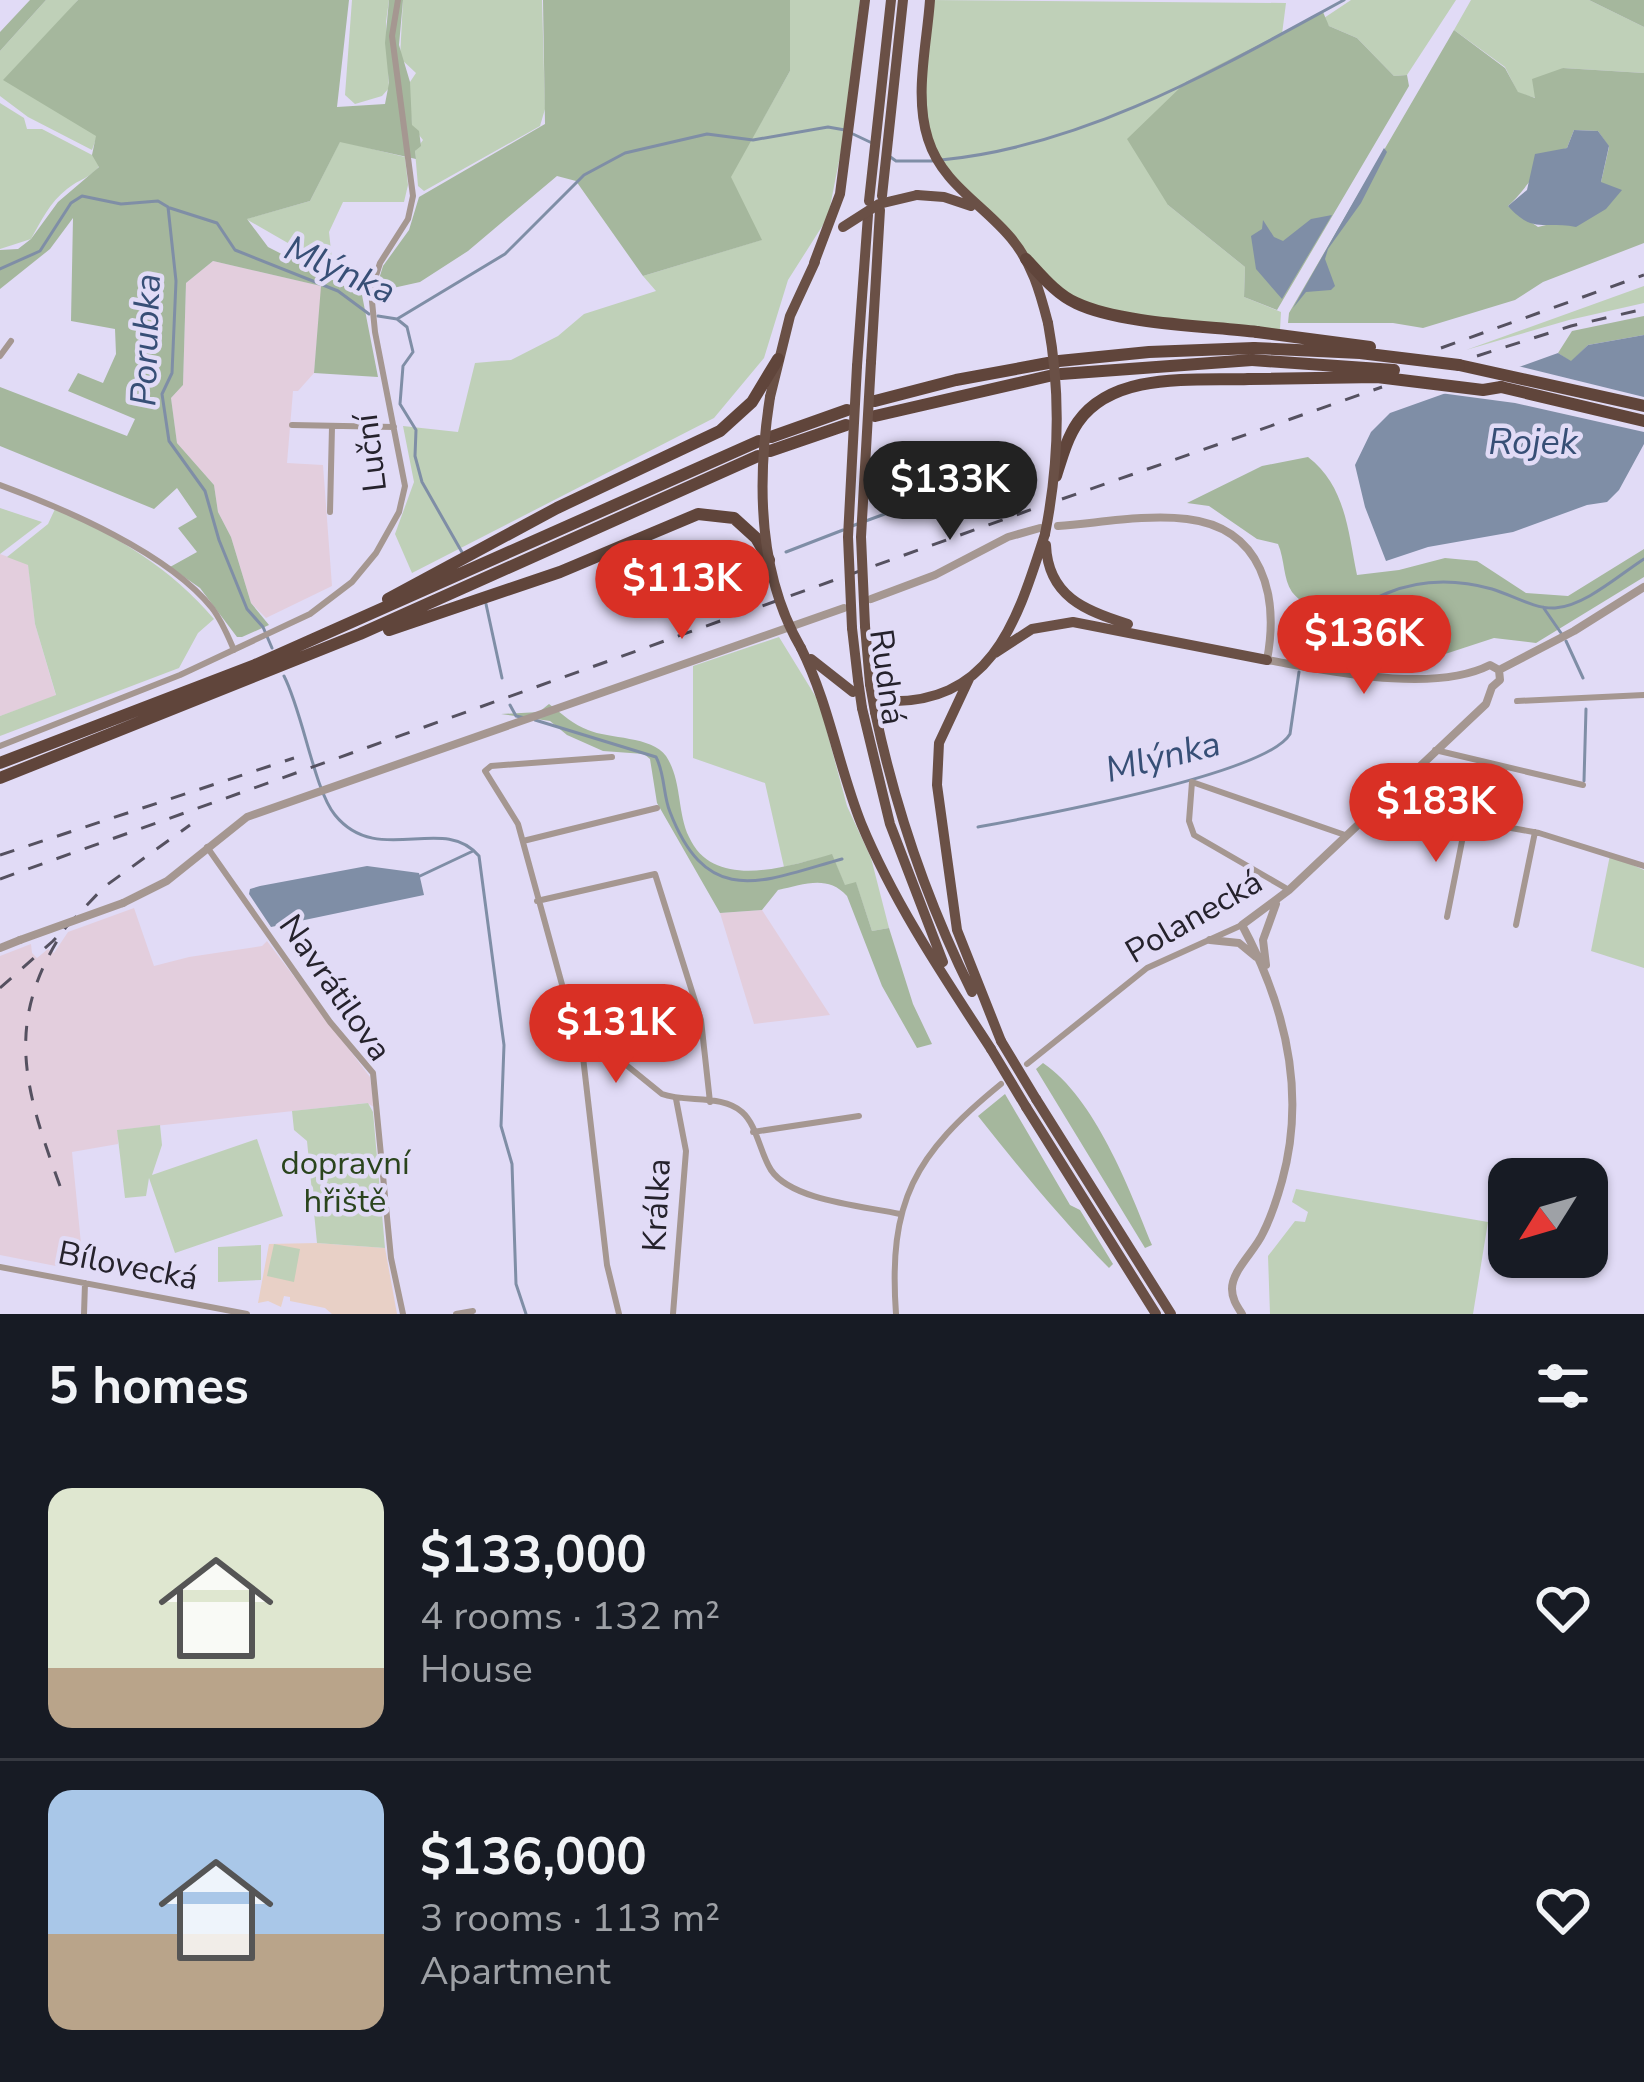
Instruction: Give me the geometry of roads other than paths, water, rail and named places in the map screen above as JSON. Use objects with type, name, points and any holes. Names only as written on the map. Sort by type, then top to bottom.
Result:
[{"type":"highway","points":[[865,0],[840,194],[796,300],[764,395],[763,471],[772,567],[780,603],[825,700],[853,800],[872,847],[944,975],[996,1045],[1156,1314]]},
{"type":"highway","name":"Rudná","points":[[858,627],[875,206],[891,0]]},
{"type":"highway","name":"Rudná","points":[[903,0],[857,366],[849,519],[860,686],[880,790],[909,880],[946,967],[996,1045]]},
{"type":"highway","points":[[930,0],[922,104],[926,134],[945,172],[1059,292],[1095,310],[1440,356],[1459,364]]},
{"type":"highway","points":[[814,263],[843,227],[879,204],[917,195],[944,197],[980,210]]},
{"type":"highway","points":[[1026,259],[1048,323],[1057,406],[1055,477]]},
{"type":"highway","points":[[875,409],[1054,368],[1149,352],[1360,353],[1459,364],[1644,406]]},
{"type":"highway","points":[[1253,354],[1405,370],[1502,387],[1644,422]]},
{"type":"highway","points":[[995,653],[1018,614],[1042,554],[1055,477],[1073,428],[1092,407],[1132,387],[1249,379],[1377,376],[1483,390],[1502,387]]},
{"type":"highway","points":[[299,653],[320,630],[592,490],[720,431],[764,395]]},
{"type":"highway","points":[[0,778],[299,653],[764,446],[846,417]]},
{"type":"highway","points":[[299,653],[560,572],[686,517],[708,512],[734,518],[756,538],[772,567]]},
{"type":"highway","points":[[1042,554],[1055,583],[1075,604],[1195,644]]},
{"type":"highway","points":[[996,1045],[957,930],[937,784],[939,743],[969,680],[995,653],[1032,629],[1062,622],[1094,624],[1267,660]]},
{"type":"highway","points":[[801,648],[823,672],[860,686]]},
{"type":"highway","points":[[0,764],[257,671]]},
{"type":"highway","points":[[879,707],[921,700],[969,680]]},
{"type":"highway","name":"Rudná","points":[[860,686],[879,707],[892,789],[927,895],[996,1045]]},
{"type":"highway","points":[[1031,1103],[1171,1314]]},
{"type":"street","name":"Luční","points":[[0,746],[281,628],[343,591],[385,539],[405,486],[371,297],[376,272],[408,219],[413,196],[392,36],[398,0]]},
{"type":"street","points":[[0,356],[11,341]]},
{"type":"street","points":[[292,424],[394,427]]},
{"type":"street","points":[[330,512],[332,428]]},
{"type":"street","points":[[0,484],[91,520],[194,588],[220,618],[235,650]]},
{"type":"street","points":[[1058,526],[1182,518],[1232,536],[1255,559],[1270,590],[1273,619],[1267,660],[1379,677],[1480,673],[1488,666],[1499,670]]},
{"type":"street","points":[[871,599],[935,575],[1008,537],[1043,531]]},
{"type":"street","points":[[1499,670],[1644,587]]},
{"type":"street","points":[[0,948],[123,903],[167,880],[247,818],[844,608]]},
{"type":"street","points":[[1480,673],[1481,683],[1492,687],[1501,679],[1499,670]]},
{"type":"street","name":"Polanecká","points":[[1027,1064],[1148,968],[1242,925],[1278,899],[1483,706],[1492,687]]},
{"type":"street","points":[[1517,701],[1644,695]]},
{"type":"street","points":[[1435,750],[1583,785]]},
{"type":"street","points":[[612,757],[491,766],[485,774],[511,808],[566,1008],[580,1031],[662,1094],[724,1102],[741,1110],[774,1175],[795,1191],[900,1214]]},
{"type":"street","points":[[1289,890],[1193,836],[1189,821],[1192,782],[1345,835]]},
{"type":"street","points":[[1378,804],[1534,832],[1644,866]]},
{"type":"street","points":[[523,841],[656,808]]},
{"type":"street","points":[[1447,917],[1466,821]]},
{"type":"street","points":[[1516,926],[1534,832]]},
{"type":"street","name":"Navrátilova","points":[[207,848],[330,1022],[373,1073],[390,1244],[403,1314]]},
{"type":"street","points":[[537,901],[655,874],[701,1021],[710,1102]]},
{"type":"street","points":[[1242,1314],[1235,1303],[1233,1283],[1273,1208],[1292,1122],[1287,1042],[1263,940],[1278,899]]},
{"type":"street","points":[[1242,925],[1267,972]]},
{"type":"street","points":[[1210,940],[1239,943],[1267,972]]},
{"type":"street","points":[[580,1031],[607,1265],[619,1314]]},
{"type":"street","points":[[896,1314],[893,1254],[900,1214],[914,1180],[935,1147],[1001,1084]]},
{"type":"street","name":"Králka","points":[[673,1314],[686,1151],[676,1099]]},
{"type":"street","points":[[753,1132],[859,1116]]},
{"type":"street","name":"Bílovecká","points":[[0,1267],[247,1314]]},
{"type":"street","points":[[84,1314],[85,1283]]},
{"type":"street","points":[[196,1314],[199,1304]]},
{"type":"street","points":[[456,1314],[473,1311]]},
{"type":"water","points":[[1574,130],[1598,131],[1609,146],[1601,182],[1622,190],[1606,209],[1576,227],[1525,220],[1508,206],[1527,190],[1535,154],[1567,148]]},
{"type":"water","points":[[1384,148],[1387,152],[1361,203],[1328,249],[1325,259],[1335,286],[1306,292],[1293,308]]},
{"type":"water","points":[[1332,215],[1282,299],[1256,269],[1251,236],[1262,229],[1263,220],[1274,237],[1283,241],[1311,219]]},
{"type":"water","name":"Rojek","points":[[1644,335],[1644,444],[1619,490],[1607,502],[1513,532],[1428,547],[1386,561],[1355,465],[1371,432],[1390,413],[1558,353],[1571,361],[1588,345]]},
{"type":"water","points":[[367,866],[419,873],[424,895],[271,927],[249,894],[260,886]]},
{"type":"waterway","points":[[941,160],[1048,139],[1099,121],[1200,77],[1344,0]]},
{"type":"waterway","points":[[397,319],[505,254],[584,175],[625,153],[707,134],[753,140],[828,127],[845,130]]},
{"type":"waterway","points":[[853,134],[872,143]]},
{"type":"waterway","points":[[889,156],[896,161],[932,161]]},
{"type":"waterway","name":"Porubka","points":[[0,269],[40,251],[71,203],[82,196],[121,204],[158,201],[168,207],[176,281],[172,373],[162,394],[169,441],[205,491],[247,609],[263,627],[272,648]]},
{"type":"waterway","name":"Mlýnka","points":[[170,208],[217,223],[235,250],[338,291],[369,314]]},
{"type":"waterway","name":"Mlýnka","points":[[378,316],[397,319],[407,327],[413,352],[403,366],[400,404],[416,430],[415,456],[422,482],[463,554]]},
{"type":"waterway","points":[[852,526],[901,508],[925,506]]},
{"type":"waterway","points":[[786,552],[843,530]]},
{"type":"waterway","name":"Mlýnka","points":[[1304,659],[1343,620],[1387,593],[1436,582],[1463,583],[1555,608],[1590,596],[1644,559]]},
{"type":"waterway","name":"Mlýnka","points":[[486,604],[502,678]]},
{"type":"waterway","points":[[1543,607],[1561,633]]},
{"type":"waterway","points":[[1566,641],[1583,678]]},
{"type":"waterway","name":"Mlýnka","points":[[978,827],[1146,792],[1272,749],[1290,734],[1299,672]]},
{"type":"waterway","name":"Porubka","points":[[284,676],[321,788],[335,815],[371,838],[447,839],[479,856],[504,1045],[501,1126],[512,1164],[516,1284],[526,1314]]},
{"type":"waterway","name":"Mlýnka","points":[[510,705],[516,716],[525,718]]},
{"type":"waterway","points":[[1584,781],[1586,709]]},
{"type":"waterway","name":"Mlýnka","points":[[535,720],[656,757],[668,805],[685,843],[702,864],[720,876],[763,880],[842,859]]},
{"type":"waterway","points":[[420,876],[473,851]]},
{"type":"railway","points":[[1441,348],[1644,275]]},
{"type":"railway","points":[[1477,356],[1644,309]]},
{"type":"railway","points":[[1062,499],[1382,387]]},
{"type":"railway","points":[[0,879],[1044,505]]},
{"type":"railway","points":[[0,855],[294,758]]},
{"type":"railway","points":[[0,988],[104,887],[190,825]]},
{"type":"railway","points":[[60,1186],[37,1117],[26,1055],[33,993],[66,927]]},
{"type":"park label","name":"dopravní hřiště","points":[[345,1182]]}]
